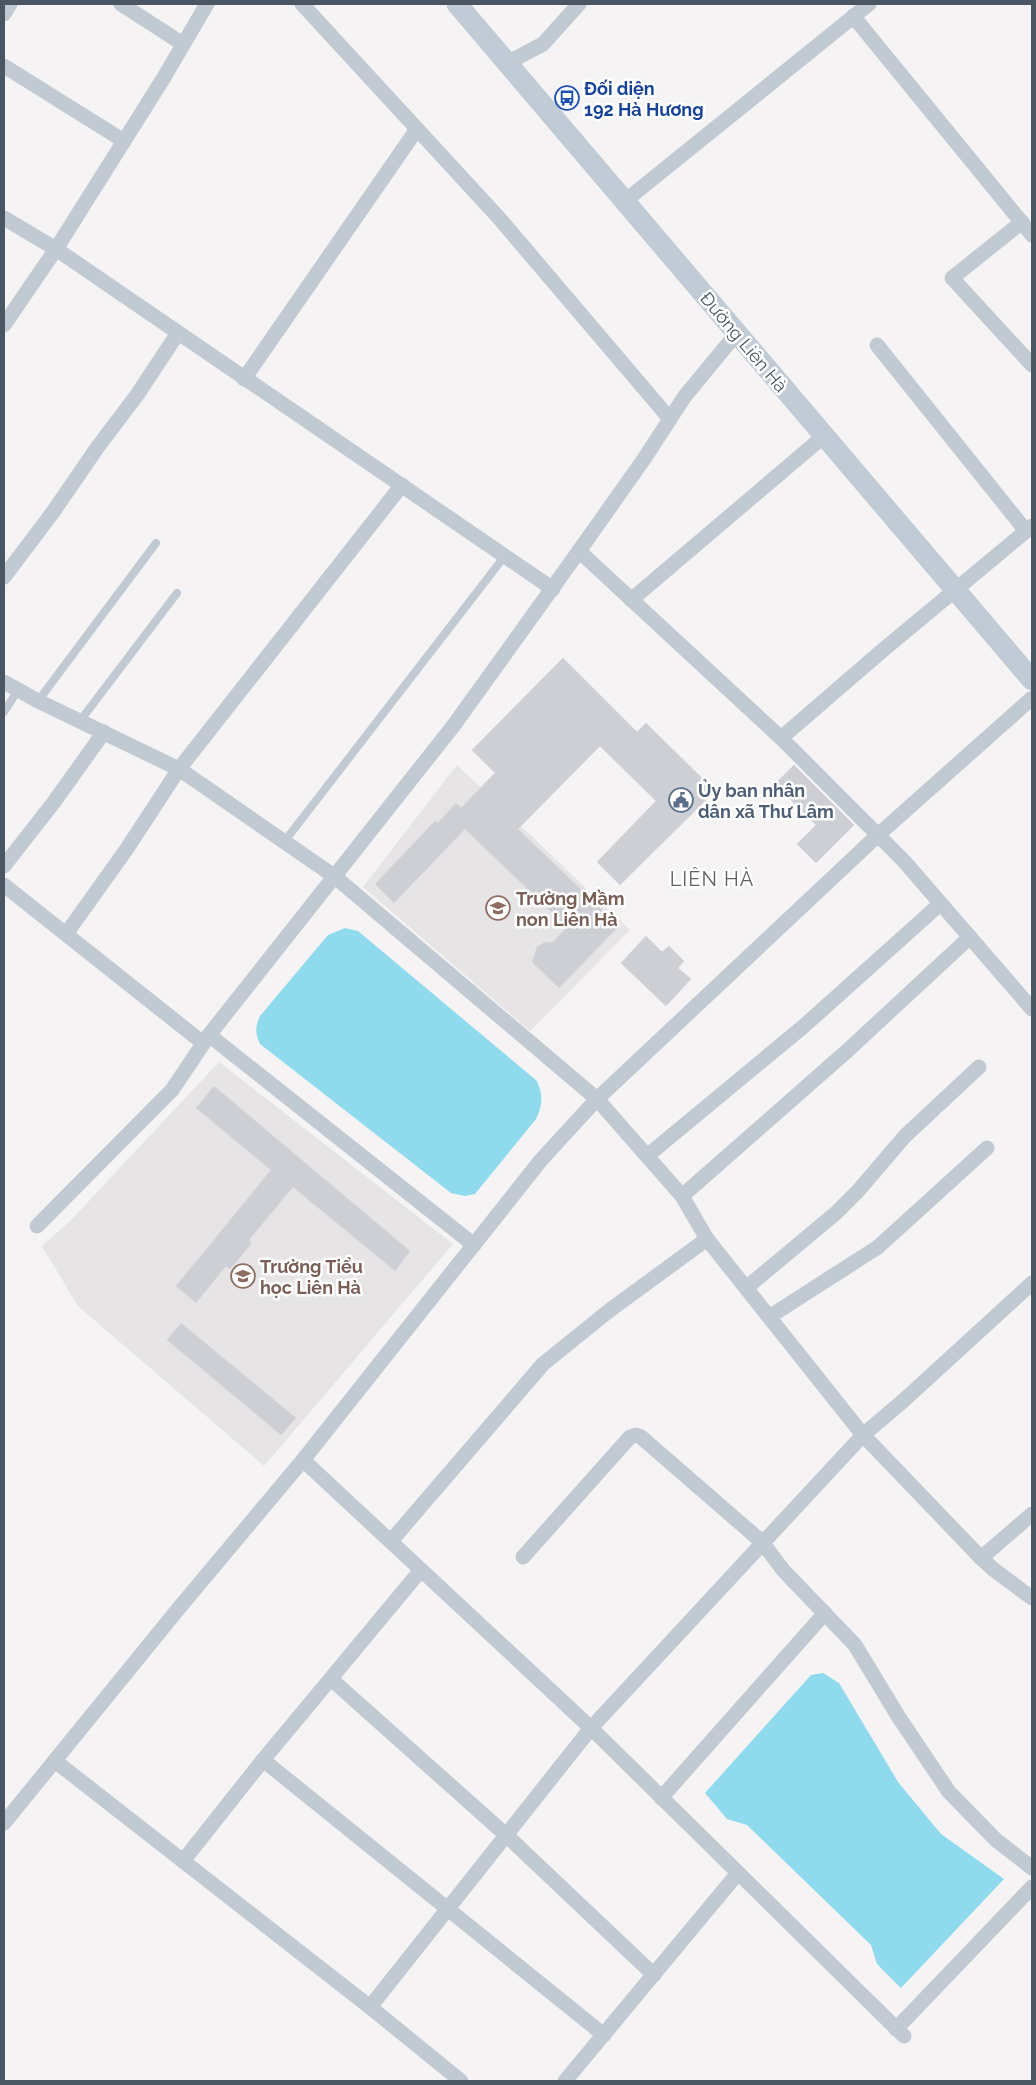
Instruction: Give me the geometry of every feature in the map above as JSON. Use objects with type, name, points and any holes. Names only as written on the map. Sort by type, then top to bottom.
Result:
[{"type":"main road","name":"Đường Liên Hà","points":[[457,4],[1032,680]]},
{"type":"street","points":[[4,14],[10,4]]},
{"type":"street","points":[[121,4],[184,44]]},
{"type":"street","points":[[4,325],[56,249],[207,4]]},
{"type":"street","points":[[302,4],[499,218],[670,419]]},
{"type":"street","points":[[507,63],[543,44],[579,4]]},
{"type":"street","points":[[624,201],[869,4]]},
{"type":"street","points":[[853,16],[1032,235]]},
{"type":"street","points":[[4,66],[124,141]]},
{"type":"street","points":[[244,379],[417,129]]},
{"type":"street","points":[[4,218],[56,249],[553,589]]},
{"type":"street","points":[[1022,222],[952,278],[1032,366]]},
{"type":"street","points":[[4,577],[137,395],[178,333]]},
{"type":"street","points":[[37,1226],[172,1090],[206,1039],[454,726],[579,552],[685,396],[737,333]]},
{"type":"street","points":[[781,738],[1030,528],[877,345]]},
{"type":"street","points":[[631,600],[824,436]]},
{"type":"street","points":[[66,934],[126,850],[179,770],[402,485]]},
{"type":"street","points":[[579,552],[781,738],[903,860],[1032,1009]]},
{"type":"street","points":[[4,682],[38,702],[104,732],[179,770],[334,876],[597,1099],[682,1196],[707,1238],[863,1435],[981,1558],[1032,1598]]},
{"type":"street","points":[[4,1823],[179,1608],[303,1460],[540,1160],[597,1099],[878,835],[1032,698]]},
{"type":"street","points":[[4,866],[54,802],[104,732]]},
{"type":"street","points":[[4,885],[474,1245]]},
{"type":"street","points":[[647,1156],[804,1026],[940,904]]},
{"type":"street","points":[[682,1196],[847,1051],[970,936]]},
{"type":"street","points":[[746,1288],[836,1213],[858,1191],[905,1136],[978,1067]]},
{"type":"street","points":[[769,1317],[878,1247],[987,1148]]},
{"type":"street","points":[[391,1541],[543,1364],[610,1310],[707,1238]]},
{"type":"street","points":[[370,2007],[591,1728],[863,1435],[1032,1284]]},
{"type":"street","points":[[523,1557],[630,1437],[636,1435],[646,1440],[762,1542],[783,1570],[855,1645],[898,1716],[949,1792],[996,1840],[1032,1868]]},
{"type":"street","points":[[303,1460],[591,1728],[900,2032],[1032,1887]]},
{"type":"street","points":[[981,1558],[1032,1514]]},
{"type":"street","points":[[183,1861],[263,1760],[421,1570]]},
{"type":"street","points":[[661,1798],[825,1614]]},
{"type":"street","points":[[330,1679],[506,1835],[654,1974]]},
{"type":"street","points":[[263,1760],[604,2035]]},
{"type":"street","points":[[55,1761],[370,2007],[461,2081]]},
{"type":"street","points":[[565,2081],[738,1873]]},
{"type":"lane","points":[[38,702],[156,543]]},
{"type":"lane","points":[[284,842],[504,557]]},
{"type":"lane","points":[[80,721],[177,593]]},
{"type":"lane","points":[[4,712],[18,690]]},
{"type":"shaded area","name":"Trường Mầm non Liên Hà","points":[[457,765],[630,930],[530,1031],[363,887]]},
{"type":"shaded area","name":"Trường Tiểu học Liên Hà","points":[[219,1062],[453,1244],[264,1466],[78,1306],[42,1246],[71,1220]]},
{"type":"water","points":[[345,928],[358,931],[537,1081],[541,1100],[536,1119],[475,1194],[465,1196],[451,1193],[260,1044],[256,1030],[260,1016],[328,935]]},
{"type":"water","points":[[823,1673],[839,1683],[898,1782],[941,1834],[1004,1879],[901,1988],[877,1964],[871,1945],[747,1825],[727,1819],[705,1793],[811,1675]]},
{"type":"building","points":[[563,658],[637,732],[646,723],[715,791],[620,885],[597,862],[656,801],[600,746],[518,829],[619,926],[559,988],[532,962],[537,947],[545,942],[552,943],[567,927],[465,829],[394,903],[375,884],[435,821],[438,823],[456,803],[461,808],[495,773],[472,750]]},
{"type":"building","points":[[794,765],[854,825],[816,863],[797,844],[816,825],[775,784]]},
{"type":"building","points":[[646,936],[662,952],[669,946],[684,961],[678,968],[691,979],[666,1006],[621,963]]},
{"type":"building","points":[[214,1086],[410,1251],[395,1271],[293,1187],[249,1240],[252,1243],[230,1269],[226,1266],[196,1303],[176,1286],[271,1170],[196,1108]]},
{"type":"building","points":[[181,1323],[296,1418],[281,1435],[167,1340]]},
{"type":"place","name":"Đối diện 192 Hà Hương","points":[[567,98]]},
{"type":"place","name":"Ủy ban nhân dân xã Thư Lâm","points":[[681,800]]},
{"type":"place","name":"Trường Mầm non Liên Hà","points":[[498,908]]},
{"type":"place","name":"Trường Tiểu học Liên Hà","points":[[243,1276]]},
{"type":"district","name":"LIÊN HÀ","points":[[712,879]]}]
